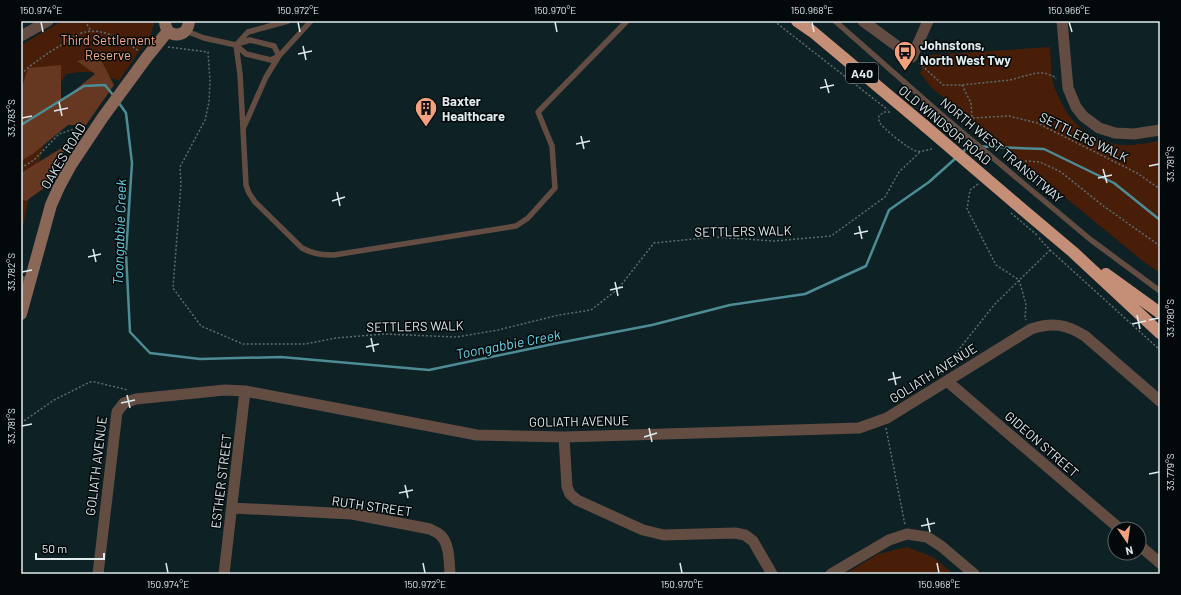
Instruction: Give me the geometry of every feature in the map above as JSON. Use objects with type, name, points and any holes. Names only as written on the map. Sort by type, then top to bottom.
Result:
[{"type":"highway","name":"OLD WINDSOR ROAD","points":[[797,21],[813,32],[1073,252],[1160,333]]},
{"type":"highway","name":"OLD WINDSOR ROAD","points":[[1073,252],[1160,313]]},
{"type":"street","points":[[21,36],[48,21]]},
{"type":"street","points":[[863,21],[912,57],[928,21]]},
{"type":"street","points":[[1062,21],[1068,88],[1076,107],[1083,116],[1099,128],[1114,133],[1134,134],[1160,130]]},
{"type":"street","points":[[166,26],[171,33],[179,34],[187,26]]},
{"type":"street","name":"OAKES ROAD","points":[[21,314],[25,282],[51,205],[71,165],[103,117],[132,79],[166,26]]},
{"type":"street","name":"GOLIATH AVENUE","points":[[98,574],[117,412],[124,403],[136,399],[225,390],[245,391],[477,435],[564,436],[858,428],[884,419],[1031,329],[1045,325],[1059,325],[1072,328],[1085,336],[1160,401]]},
{"type":"street","name":"GIDEON STREET","points":[[947,381],[1111,521]]},
{"type":"street","name":"ESTHER STREET","points":[[224,574],[245,391]]},
{"type":"street","points":[[564,436],[567,487],[570,494],[578,500],[643,530],[653,533],[664,535],[735,533],[745,535],[753,541],[772,574]]},
{"type":"street","name":"RUTH STREET","points":[[232,508],[352,514],[430,529],[440,534],[445,541],[448,550],[450,574]]},
{"type":"street","points":[[831,574],[889,540],[907,534],[927,537],[941,546],[974,574]]},
{"type":"street","points":[[1147,552],[1160,563]]},
{"type":"lane","points":[[236,45],[248,32],[288,21]]},
{"type":"lane","points":[[243,129],[266,78],[280,56],[311,21]]},
{"type":"lane","points":[[236,45],[240,74],[246,185],[249,193],[255,202],[302,248],[311,253],[334,255],[516,226],[528,218],[555,188],[552,146],[538,112],[627,21]]},
{"type":"lane","name":"NORTH WEST TRANSITWAY","points":[[835,21],[943,116],[1091,240],[1160,291]]},
{"type":"lane","points":[[187,26],[204,38],[236,45],[246,54],[271,60],[280,56]]},
{"type":"lane","points":[[236,45],[250,40],[274,46],[280,56]]},
{"type":"path","points":[[85,21],[91,31]]},
{"type":"path","points":[[774,21],[894,114]]},
{"type":"path","points":[[21,74],[33,62],[80,34],[91,31],[104,32],[120,39],[136,50]]},
{"type":"path","name":"SETTLERS WALK","points":[[168,47],[208,52],[210,81],[209,102],[205,120],[180,168],[181,184],[173,288],[201,326],[243,344],[305,344],[336,338],[384,334],[457,337],[498,330],[559,315],[591,310],[618,289],[654,243],[714,238],[774,241],[831,236],[885,197],[899,172],[921,151]]},
{"type":"path","points":[[912,57],[943,84],[962,85],[1010,80],[1036,73],[1045,73],[1056,77],[1058,82]]},
{"type":"path","name":"SETTLERS WALK","points":[[962,85],[972,103],[972,118],[1009,116],[1037,123],[1137,173],[1160,189]]},
{"type":"path","points":[[890,111],[884,112],[879,116],[879,122],[889,133],[916,151],[932,149]]},
{"type":"path","points":[[21,168],[34,160],[59,134],[74,129],[84,132]]},
{"type":"path","points":[[1026,161],[1040,162],[1062,172],[1102,205],[1160,246]]},
{"type":"path","points":[[970,190],[967,209],[996,265],[1019,280],[1026,304],[1025,318],[1031,329]]},
{"type":"path","points":[[1037,235],[1050,250],[1160,350]]},
{"type":"path","points":[[947,381],[946,374],[953,357],[994,305],[1050,250]]},
{"type":"path","points":[[21,423],[54,400],[90,382],[126,389],[131,392],[136,399]]},
{"type":"path","points":[[884,419],[907,534]]},
{"type":"green space","name":"Third Settlement Reserve","points":[[62,21],[155,21],[151,34],[119,81],[87,72],[66,74],[61,83],[29,198],[21,237],[21,45]]},
{"type":"green space","points":[[1050,47],[1054,87],[1062,104],[1074,122],[1082,129],[1101,140],[1121,145],[1160,141],[1160,273],[1144,262],[932,88],[920,73],[930,55]]},
{"type":"green space","points":[[907,547],[933,557],[954,574],[845,574],[878,554]]},
{"type":"shaded area","points":[[99,56],[114,85],[86,125],[68,125],[34,153],[21,161],[21,90],[28,68],[61,65],[61,101],[95,74],[77,61]]},
{"type":"shaded area","points":[[68,144],[44,188],[26,201],[21,199],[21,173]]},
{"type":"waterway","name":"Toongabbie Creek","points":[[21,125],[84,86],[105,85],[113,95]]},
{"type":"waterway","name":"Toongabbie Creek","points":[[119,103],[126,113],[132,163],[126,253],[130,332],[150,353],[200,359],[281,357],[429,370],[652,325],[730,305],[805,294],[866,266],[889,210],[929,182],[957,157]]},
{"type":"waterway","name":"Toongabbie Creek","points":[[962,153],[969,146],[1044,149],[1114,183],[1160,220]]},
{"type":"place","name":"Johnstons, North West Twy","points":[[905,72]]},
{"type":"place","name":"Baxter Healthcare","points":[[426,128]]}]
